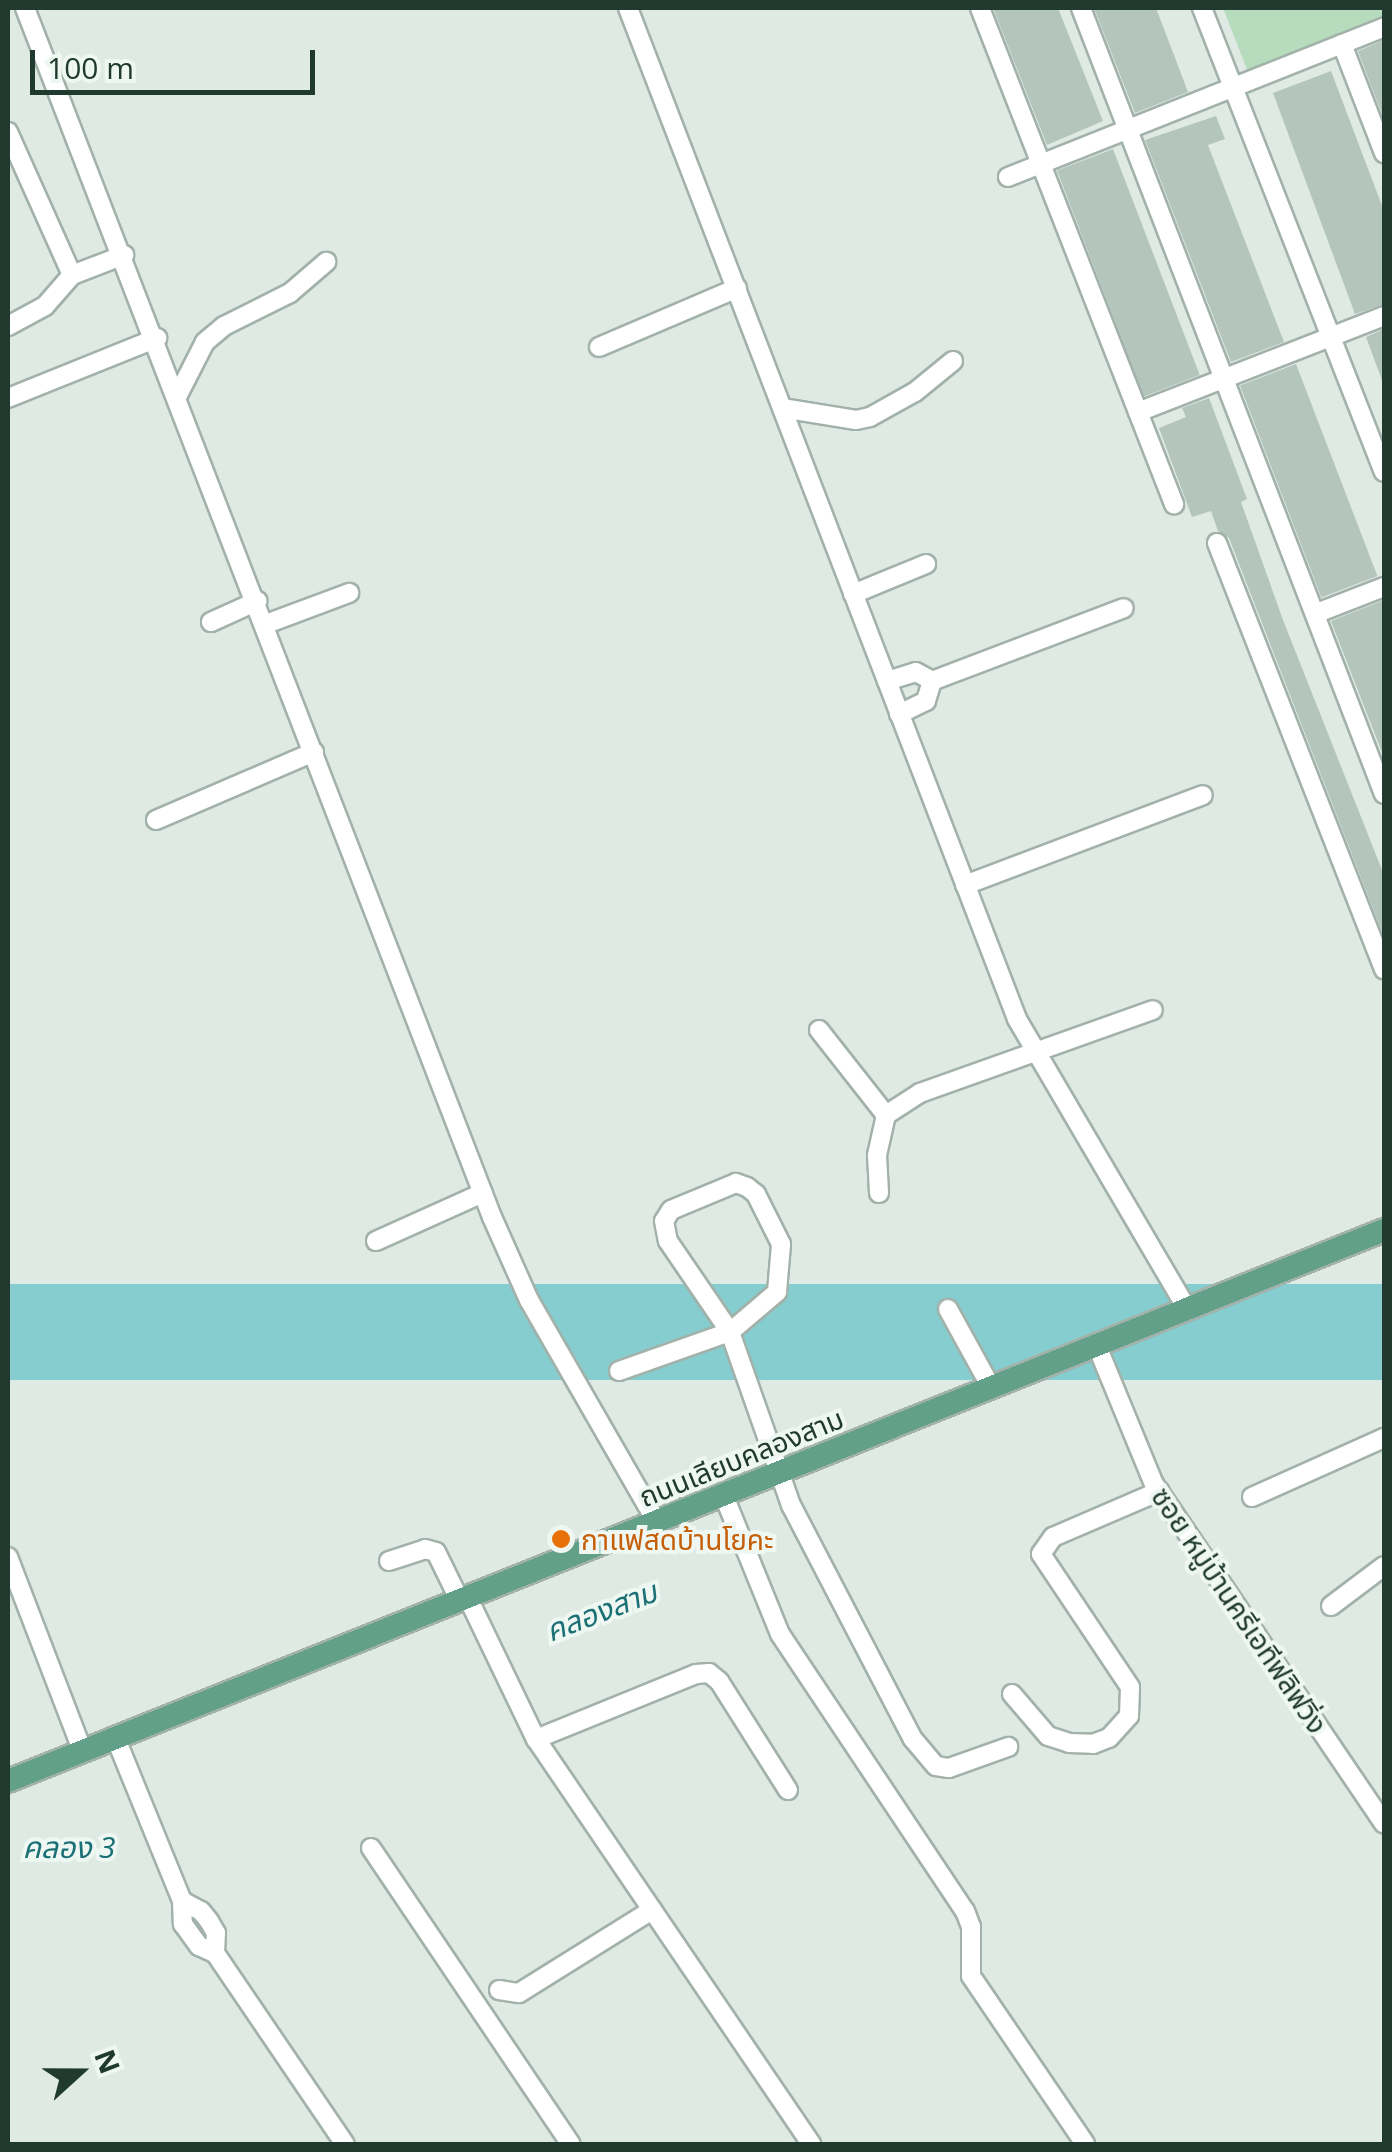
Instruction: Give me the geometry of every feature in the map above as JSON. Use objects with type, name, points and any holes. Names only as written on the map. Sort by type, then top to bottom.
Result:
[{"type":"main road","name":"ถนนเลียบคลองสาม","points":[[8,1782],[82,1752],[119,1746],[464,1600],[1384,1230]]},
{"type":"street","points":[[25,8],[157,338],[483,1193],[529,1300],[657,1522]]},
{"type":"street","points":[[628,8],[965,885],[1034,1054],[1188,1310]]},
{"type":"street","points":[[980,8],[1174,504]]},
{"type":"street","points":[[1081,8],[1384,794]]},
{"type":"street","points":[[1202,8],[1384,472]]},
{"type":"street","points":[[1008,177],[1384,27]]},
{"type":"street","points":[[1342,44],[1384,153]]},
{"type":"street","points":[[8,132],[72,275]]},
{"type":"street","points":[[8,326],[45,306],[72,275],[124,255]]},
{"type":"street","points":[[178,395],[214,334],[290,293],[326,262]]},
{"type":"street","points":[[599,347],[737,288]]},
{"type":"street","points":[[1138,412],[1384,316]]},
{"type":"street","points":[[8,398],[157,338]]},
{"type":"street","points":[[782,408],[856,420],[870,417],[916,392],[953,360]]},
{"type":"street","points":[[1218,543],[1384,970]]},
{"type":"street","points":[[853,594],[926,564]]},
{"type":"street","points":[[1317,614],[1384,587]]},
{"type":"street","points":[[266,624],[349,592]]},
{"type":"street","points":[[211,622],[257,601]]},
{"type":"street","points":[[932,681],[1124,608]]},
{"type":"street","points":[[887,681],[916,672],[932,681]]},
{"type":"street","points":[[899,714],[926,701],[932,681]]},
{"type":"street","points":[[156,820],[314,752]]},
{"type":"street","points":[[965,885],[1203,794]]},
{"type":"street","points":[[880,1193],[876,1155],[886,1115],[920,1093],[1153,1010]]},
{"type":"street","points":[[818,1030],[886,1115]]},
{"type":"street","points":[[620,1371],[730,1332],[777,1292],[781,1244],[756,1194],[736,1183],[671,1210],[664,1222],[676,1254],[730,1332],[792,1505],[844,1614],[913,1739],[936,1766],[965,1766],[1008,1747]]},
{"type":"street","points":[[376,1241],[483,1193]]},
{"type":"street","points":[[948,1309],[992,1389]]},
{"type":"street","name":"ซอย หมู่บ้านครีเอทีฟลิฟวิ่ง","points":[[1097,1346],[1157,1488],[1384,1824]]},
{"type":"street","points":[[1252,1497],[1384,1438]]},
{"type":"street","points":[[1012,1694],[1048,1736],[1069,1743],[1093,1744],[1109,1738],[1129,1716],[1130,1687],[1041,1554],[1053,1537],[1157,1488]]},
{"type":"street","points":[[724,1496],[780,1634],[964,1911],[972,1928],[971,1976],[1085,2144]]},
{"type":"street","points":[[389,1561],[425,1549],[436,1552],[483,1632],[534,1734],[811,2144]]},
{"type":"street","points":[[8,1557],[82,1752]]},
{"type":"street","points":[[1331,1606],[1380,1562]]},
{"type":"street","points":[[534,1734],[696,1674],[709,1674],[719,1681],[788,1790]]},
{"type":"street","points":[[119,1746],[182,1901],[201,1911],[216,1933],[215,1954],[345,2144]]},
{"type":"street","points":[[370,1848],[571,2144]]},
{"type":"street","points":[[498,1990],[519,1993],[652,1910]]},
{"type":"green space","points":[[1223,8],[1384,8],[1384,19],[1248,72]]},
{"type":"water","points":[[8,1284],[1384,1284],[1384,1380],[8,1380]]},
{"type":"building","points":[[993,8],[1058,8],[1103,121],[1047,145]]},
{"type":"building","points":[[1094,8],[1156,8],[1188,92],[1135,113]]},
{"type":"building","points":[[1384,40],[1384,120],[1358,51]]},
{"type":"building","points":[[1331,71],[1384,211],[1384,304],[1355,314],[1273,93]]},
{"type":"building","points":[[1216,116],[1225,139],[1208,145],[1284,342],[1231,362],[1145,140]]},
{"type":"building","points":[[1113,149],[1200,375],[1144,396],[1057,171]]},
{"type":"building","points":[[1384,329],[1384,382],[1383,383],[1366,337]]},
{"type":"building","points":[[1296,364],[1377,576],[1321,597],[1240,386]]},
{"type":"building","points":[[1209,398],[1247,499],[1241,502],[1283,620],[1384,875],[1384,937],[1229,538],[1218,531],[1211,511],[1192,517],[1159,428],[1186,417],[1182,408]]},
{"type":"building","points":[[1384,600],[1384,754],[1383,755],[1331,621]]},
{"type":"place","name":"กาแฟสดบ้านโยคะ","points":[[561,1539]]},
{"type":"water label","name":"คลองสาม","points":[[601,1611]]},
{"type":"water label","name":"คลอง 3","points":[[69,1847]]}]
